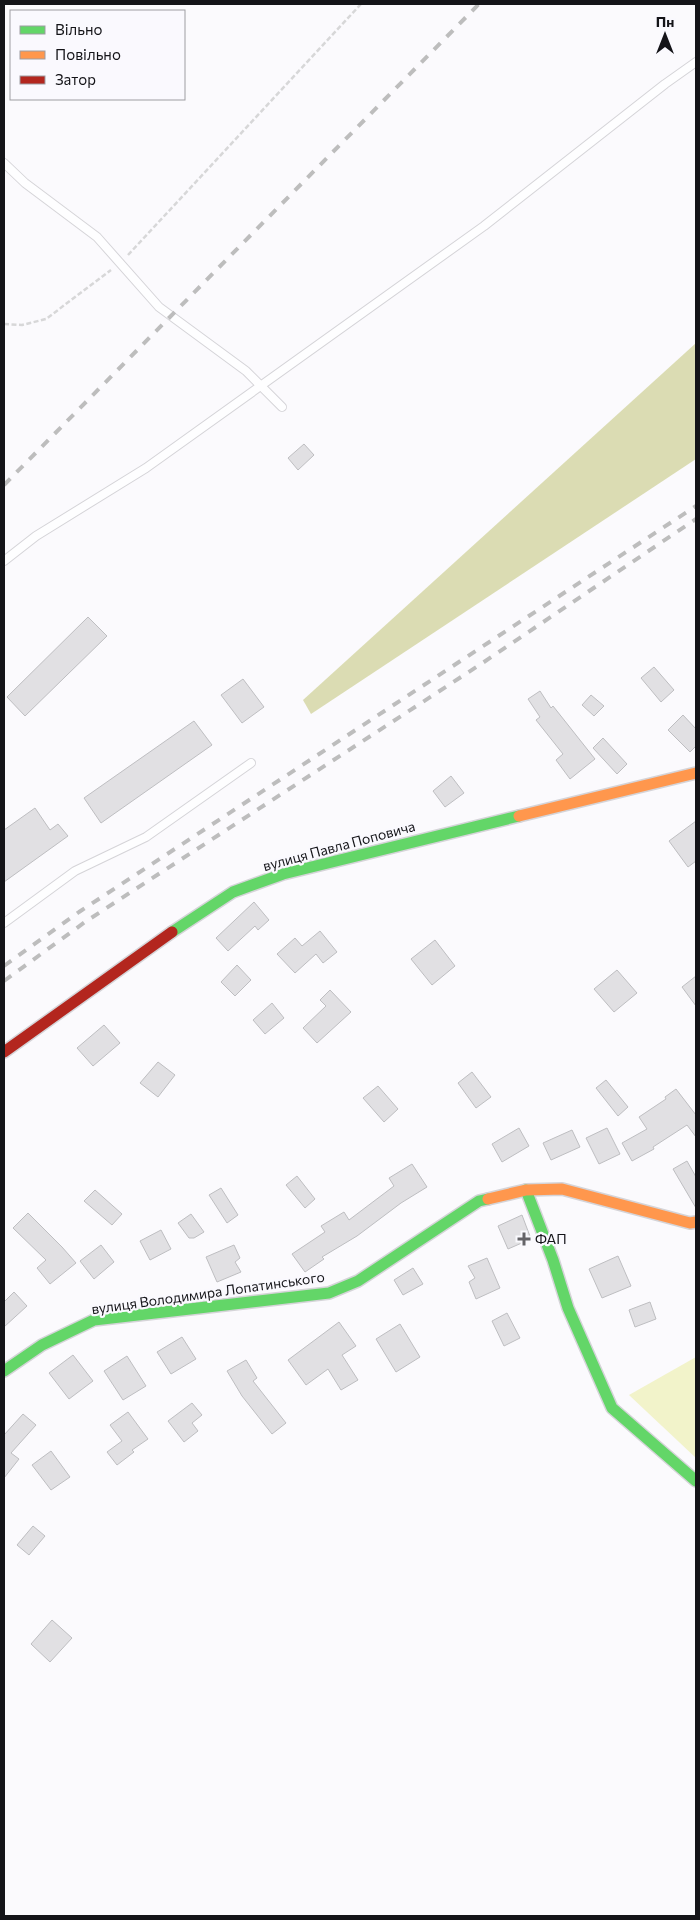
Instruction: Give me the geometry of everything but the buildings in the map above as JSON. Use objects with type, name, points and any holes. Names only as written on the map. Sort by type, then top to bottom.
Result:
[{"type":"street","name":"вулиця Павла Поповича","points":[[4,1052],[185,922],[233,892],[284,874],[696,773]]},
{"type":"street","name":"вулиця Володимира Лопатинського","points":[[4,1371],[42,1345],[94,1320],[329,1293],[358,1281],[479,1201],[526,1190],[562,1189],[690,1223],[696,1222]]},
{"type":"street","points":[[526,1190],[553,1260],[568,1308],[612,1408],[696,1481]]},
{"type":"lane","points":[[4,561],[36,536],[146,468],[484,226],[657,90],[696,62]]},
{"type":"lane","points":[[4,163],[25,183],[97,238],[159,307],[246,371],[282,407]]},
{"type":"lane","points":[[4,923],[74,872],[146,837],[251,763]]},
{"type":"path","points":[[4,324],[22,324],[46,319],[120,263],[361,4]]},
{"type":"green space","points":[[696,343],[696,459],[311,714],[303,700]]},
{"type":"green space","points":[[696,1357],[696,1458],[629,1395]]},
{"type":"railway","points":[[4,485],[479,4]]},
{"type":"railway","points":[[4,966],[79,912],[696,506]]},
{"type":"railway","points":[[4,981],[85,922],[481,664],[696,519]]},
{"type":"traffic: fast","points":[[172,932],[233,892],[283,874],[519,816]]},
{"type":"traffic: fast","points":[[526,1190],[553,1260],[568,1308],[612,1408],[696,1481]]},
{"type":"traffic: fast","points":[[4,1371],[42,1345],[94,1320],[329,1293],[358,1281],[479,1201],[488,1199]]},
{"type":"traffic: slow","points":[[519,816],[696,773]]},
{"type":"traffic: slow","points":[[488,1199],[526,1190],[562,1189],[690,1223],[696,1222]]},
{"type":"traffic: jam","points":[[4,1052],[172,932]]},
{"type":"place","name":"ФАП","points":[[524,1239]]}]
